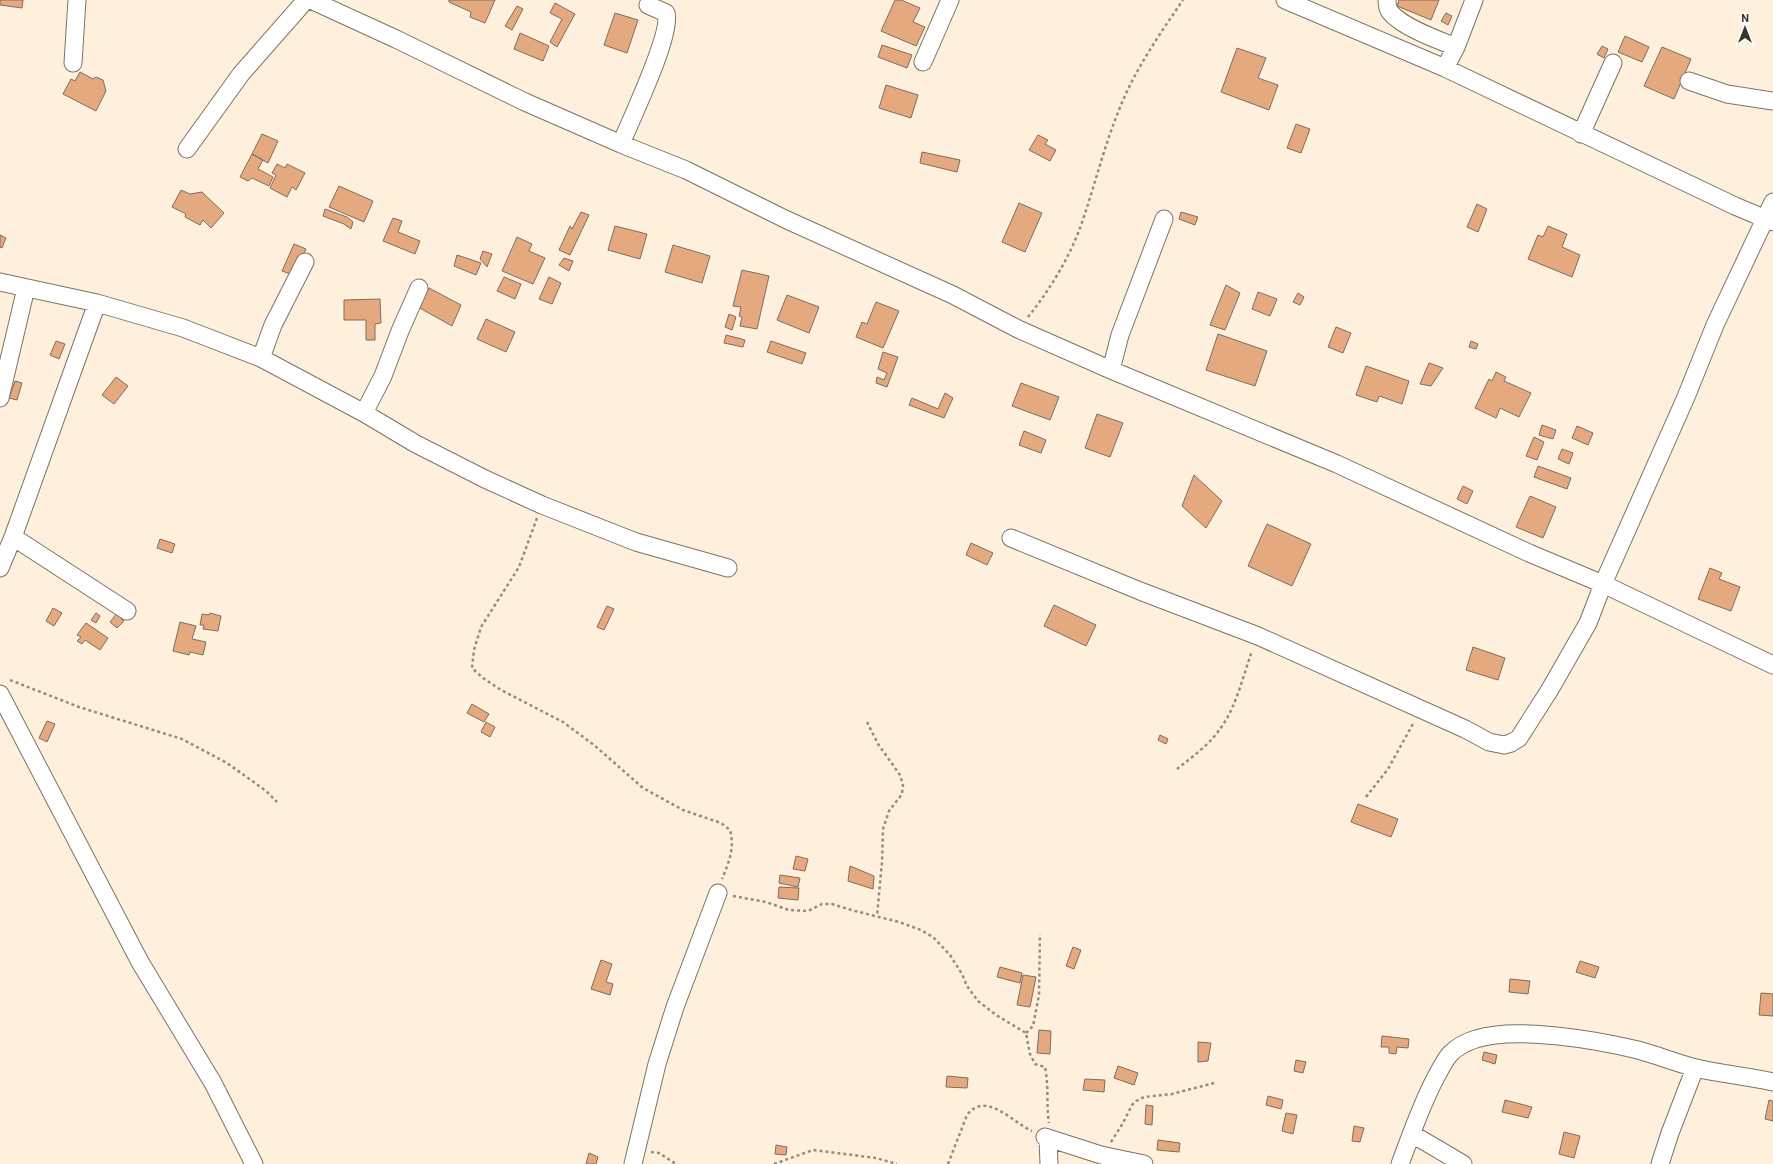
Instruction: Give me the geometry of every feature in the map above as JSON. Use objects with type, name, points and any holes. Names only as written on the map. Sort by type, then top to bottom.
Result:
[{"type":"street","points":[[72,63],[77,0]]},
{"type":"street","points":[[187,149],[241,74],[306,0]]},
{"type":"street","points":[[311,0],[396,39],[525,102],[621,144],[686,170],[788,220],[953,295],[1018,329],[1111,370],[1337,464],[1529,554],[1603,584],[1773,665]]},
{"type":"street","points":[[924,62],[950,0]]},
{"type":"street","points":[[1285,0],[1445,68],[1581,134],[1769,220]]},
{"type":"street","points":[[1387,0],[1387,7],[1390,12],[1408,25],[1424,34],[1456,47]]},
{"type":"street","points":[[1445,68],[1456,47],[1474,0]]},
{"type":"street","points":[[621,144],[646,86],[666,25],[666,13],[648,4]]},
{"type":"street","points":[[1581,134],[1613,64]]},
{"type":"street","points":[[1689,81],[1727,94],[1773,100]]},
{"type":"street","points":[[1011,538],[1140,591],[1258,636],[1464,729],[1489,742],[1504,746],[1519,738],[1549,691],[1588,623],[1603,584],[1686,397],[1715,325],[1769,220],[1773,202]]},
{"type":"street","points":[[1111,370],[1120,335],[1164,219]]},
{"type":"street","points":[[261,358],[273,325],[305,262]]},
{"type":"street","points":[[0,282],[97,303],[183,328],[261,358],[364,413],[416,444],[485,479],[542,505],[636,542],[728,568]]},
{"type":"street","points":[[0,398],[26,288]]},
{"type":"street","points":[[364,413],[383,376],[419,288]]},
{"type":"street","points":[[0,568],[13,537],[97,303]]},
{"type":"street","points":[[13,537],[127,611]]},
{"type":"street","points":[[3,686],[140,962],[213,1084],[254,1164]]},
{"type":"street","points":[[635,1157],[657,1064],[678,1000],[718,893]]},
{"type":"street","points":[[1400,1164],[1429,1091],[1443,1064],[1449,1055],[1462,1044],[1476,1039],[1491,1036],[1521,1034],[1563,1036],[1638,1050],[1695,1068],[1773,1082]]},
{"type":"street","points":[[1660,1164],[1670,1133],[1695,1068]]},
{"type":"street","points":[[1412,1134],[1463,1164]]},
{"type":"street","points":[[1049,1164],[1048,1138],[1102,1156],[1144,1164]]},
{"type":"path","points":[[1018,329],[1034,309],[1066,258],[1079,229],[1119,108],[1156,40],[1183,0]]},
{"type":"path","points":[[542,505],[519,567],[480,627],[474,650],[472,668],[483,678],[501,690],[563,722],[594,745],[643,788],[683,810],[721,823],[730,830],[733,846],[718,893],[766,902],[789,910],[808,911],[822,904],[832,904],[921,930],[933,938],[950,955],[962,974],[967,986],[978,1001],[1000,1018],[1026,1033],[1030,1054],[1035,1064],[1045,1067],[1048,1081],[1048,1138],[1027,1129],[993,1107],[978,1107],[970,1111],[967,1115],[948,1164]]},
{"type":"path","points":[[1177,769],[1212,739],[1229,716],[1258,636]]},
{"type":"path","points":[[3,686],[79,706],[182,739],[227,763],[266,791],[277,802]]},
{"type":"path","points":[[1366,797],[1388,769],[1421,710]]},
{"type":"path","points":[[867,722],[878,744],[900,775],[903,785],[902,794],[889,811],[883,829],[882,862],[877,916]]},
{"type":"path","points":[[1026,1033],[1033,1026],[1039,995],[1040,934]]},
{"type":"path","points":[[1102,1156],[1136,1101],[1144,1097],[1172,1094],[1214,1083]]},
{"type":"path","points":[[774,1164],[813,1150],[876,1158],[897,1164]]},
{"type":"path","points":[[635,1157],[659,1153],[676,1164]]},
{"type":"building","points":[[0,0],[23,0],[22,8],[0,5]]},
{"type":"building","points":[[449,0],[495,0],[485,23],[470,17],[471,12],[449,2]]},
{"type":"building","points":[[895,0],[901,0],[920,8],[913,22],[925,27],[916,46],[881,31]]},
{"type":"building","points":[[1399,0],[1439,0],[1431,20],[1397,6]]},
{"type":"building","points":[[555,3],[575,14],[557,47],[550,42],[562,19],[550,13]]},
{"type":"building","points":[[517,6],[523,9],[512,30],[505,26]]},
{"type":"building","points":[[615,13],[638,20],[627,53],[604,45]]},
{"type":"building","points":[[1446,13],[1452,16],[1448,25],[1441,21]]},
{"type":"building","points":[[520,33],[549,46],[543,61],[514,49]]},
{"type":"building","points":[[1625,36],[1649,47],[1642,62],[1618,52]]},
{"type":"building","points":[[882,45],[912,55],[907,68],[878,57]]},
{"type":"building","points":[[1602,46],[1608,49],[1604,58],[1597,54]]},
{"type":"building","points":[[1662,47],[1691,59],[1674,99],[1644,86]]},
{"type":"building","points":[[1237,48],[1266,58],[1258,78],[1278,85],[1269,110],[1221,92]]},
{"type":"building","points":[[80,72],[93,79],[96,77],[103,80],[106,91],[96,111],[63,94],[71,79],[75,81]]},
{"type":"building","points":[[886,85],[918,95],[911,118],[879,108]]},
{"type":"building","points":[[1296,124],[1310,129],[1301,153],[1287,148]]},
{"type":"building","points":[[262,134],[278,141],[268,163],[252,154]]},
{"type":"building","points":[[1038,135],[1048,140],[1045,144],[1056,150],[1050,161],[1029,150]]},
{"type":"building","points":[[922,152],[960,160],[957,172],[920,163]]},
{"type":"building","points":[[252,154],[263,160],[258,169],[273,177],[269,186],[252,178],[248,181],[240,177]]},
{"type":"building","points":[[277,164],[285,168],[287,164],[305,173],[296,190],[292,187],[287,197],[270,188],[276,175],[272,173]]},
{"type":"building","points":[[339,186],[373,201],[364,222],[329,207]]},
{"type":"building","points":[[181,190],[190,194],[202,192],[224,213],[211,228],[203,220],[200,225],[185,217],[186,214],[172,207]]},
{"type":"building","points":[[1019,203],[1042,213],[1025,252],[1002,242]]},
{"type":"building","points":[[1477,204],[1487,209],[1478,232],[1467,227]]},
{"type":"building","points":[[325,209],[347,217],[353,222],[351,229],[344,224],[323,216]]},
{"type":"building","points":[[581,212],[589,215],[570,255],[559,250],[570,226],[572,229]]},
{"type":"building","points":[[1181,212],[1198,217],[1195,225],[1179,219]]},
{"type":"building","points":[[393,218],[402,221],[398,232],[420,241],[415,254],[383,241]]},
{"type":"building","points":[[615,226],[647,234],[640,259],[608,250]]},
{"type":"building","points":[[1548,226],[1567,234],[1562,247],[1580,255],[1572,277],[1528,259],[1538,235],[1543,237]]},
{"type":"building","points":[[0,235],[6,238],[2,248],[0,247]]},
{"type":"building","points":[[517,237],[532,244],[529,251],[545,258],[533,284],[502,271]]},
{"type":"building","points":[[294,244],[306,249],[293,275],[282,271]]},
{"type":"building","points":[[673,245],[710,256],[702,283],[665,272]]},
{"type":"building","points":[[483,251],[492,254],[487,267],[480,259]]},
{"type":"building","points":[[457,255],[481,263],[476,275],[454,266]]},
{"type":"building","points":[[564,258],[573,261],[569,271],[559,265]]},
{"type":"building","points":[[742,270],[769,276],[757,329],[740,326],[742,317],[739,316],[741,307],[733,306]]},
{"type":"building","points":[[504,277],[521,284],[515,299],[497,291]]},
{"type":"building","points":[[549,277],[561,283],[552,304],[539,299]]},
{"type":"building","points":[[1226,285],[1240,293],[1225,330],[1210,325]]},
{"type":"building","points":[[429,288],[461,305],[452,326],[418,307]]},
{"type":"building","points":[[1258,292],[1277,299],[1270,316],[1252,309]]},
{"type":"building","points":[[1298,293],[1304,297],[1300,305],[1293,302]]},
{"type":"building","points":[[787,295],[819,307],[809,333],[777,320]]},
{"type":"building","points":[[380,299],[381,323],[375,324],[375,340],[366,340],[366,320],[344,320],[344,300]]},
{"type":"building","points":[[876,302],[899,311],[883,348],[856,337],[862,322],[867,324]]},
{"type":"building","points":[[729,314],[736,317],[732,330],[725,327]]},
{"type":"building","points":[[486,319],[515,332],[506,352],[477,339]]},
{"type":"building","points":[[1336,327],[1351,333],[1343,353],[1328,347]]},
{"type":"building","points":[[1218,334],[1267,351],[1255,386],[1206,370]]},
{"type":"building","points":[[726,335],[745,340],[743,347],[724,343]]},
{"type":"building","points":[[56,341],[65,344],[59,359],[50,355]]},
{"type":"building","points":[[771,341],[806,353],[802,364],[767,352]]},
{"type":"building","points":[[1471,341],[1478,344],[1476,349],[1469,347]]},
{"type":"building","points":[[883,352],[898,357],[887,387],[876,383],[877,377],[884,380],[887,373],[878,369]]},
{"type":"building","points":[[1429,363],[1443,368],[1431,386],[1420,384]]},
{"type":"building","points":[[1366,366],[1409,381],[1402,404],[1379,396],[1377,402],[1356,395]]},
{"type":"building","points":[[1496,372],[1506,377],[1504,381],[1531,393],[1519,417],[1500,408],[1496,418],[1475,408],[1489,379],[1492,381]]},
{"type":"building","points":[[116,377],[128,386],[114,404],[102,395]]},
{"type":"building","points":[[15,381],[22,383],[17,400],[9,398]]},
{"type":"building","points":[[1021,383],[1059,397],[1050,420],[1012,406]]},
{"type":"building","points":[[945,393],[953,398],[944,418],[909,405],[912,398],[938,409]]},
{"type":"building","points":[[1097,414],[1123,423],[1110,457],[1085,448]]},
{"type":"building","points":[[1542,425],[1556,430],[1553,439],[1539,435]]},
{"type":"building","points":[[1577,426],[1593,433],[1588,445],[1572,438]]},
{"type":"building","points":[[1024,431],[1046,440],[1041,453],[1019,445]]},
{"type":"building","points":[[1534,437],[1544,442],[1537,460],[1526,456]]},
{"type":"building","points":[[1562,449],[1573,453],[1569,464],[1558,459]]},
{"type":"building","points":[[1538,466],[1571,478],[1567,489],[1534,477]]},
{"type":"building","points":[[1194,475],[1222,501],[1206,528],[1182,506]]},
{"type":"building","points":[[1463,486],[1473,491],[1467,504],[1457,499]]},
{"type":"building","points":[[1530,496],[1556,507],[1543,538],[1516,527]]},
{"type":"building","points":[[1267,524],[1311,544],[1292,586],[1248,566]]},
{"type":"building","points":[[160,539],[175,544],[172,553],[157,548]]},
{"type":"building","points":[[971,543],[993,553],[987,565],[966,555]]},
{"type":"building","points":[[1710,568],[1722,573],[1719,579],[1740,587],[1731,611],[1698,599]]},
{"type":"building","points":[[1054,605],[1096,625],[1086,646],[1044,626]]},
{"type":"building","points":[[607,606],[614,609],[604,630],[597,627]]},
{"type":"building","points":[[53,608],[62,613],[54,626],[46,621]]},
{"type":"building","points":[[118,612],[123,617],[121,619],[124,621],[117,628],[110,622]]},
{"type":"building","points":[[96,613],[100,616],[96,623],[91,620]]},
{"type":"building","points":[[210,613],[221,616],[218,631],[203,629],[204,625],[200,625],[202,614],[209,615]]},
{"type":"building","points":[[180,622],[196,626],[192,639],[206,642],[203,655],[190,652],[189,655],[173,651]]},
{"type":"building","points":[[86,623],[108,638],[100,650],[85,640],[82,644],[77,641],[81,637],[77,635]]},
{"type":"building","points":[[1473,647],[1505,658],[1498,680],[1466,670]]},
{"type":"building","points":[[472,704],[489,714],[484,722],[467,713]]},
{"type":"building","points":[[47,721],[55,724],[47,742],[39,738]]},
{"type":"building","points":[[486,722],[495,727],[490,737],[481,732]]},
{"type":"building","points":[[1160,735],[1168,739],[1166,744],[1158,740]]},
{"type":"building","points":[[1358,804],[1398,819],[1391,837],[1351,822]]},
{"type":"building","points":[[796,856],[808,859],[805,871],[793,869]]},
{"type":"building","points":[[850,866],[874,876],[873,889],[848,881]]},
{"type":"building","points":[[780,875],[800,878],[798,887],[779,883]]},
{"type":"building","points":[[779,887],[799,888],[798,900],[778,898]]},
{"type":"building","points":[[1073,947],[1081,950],[1074,969],[1066,966]]},
{"type":"building","points":[[601,960],[612,964],[606,982],[613,984],[610,995],[591,989]]},
{"type":"building","points":[[1580,961],[1599,967],[1595,978],[1576,972]]},
{"type":"building","points":[[1000,967],[1022,973],[1020,983],[997,977]]},
{"type":"building","points":[[1023,975],[1036,977],[1030,1007],[1017,1005]]},
{"type":"building","points":[[1510,979],[1530,981],[1528,994],[1509,992]]},
{"type":"building","points":[[1761,993],[1773,994],[1773,1016],[1759,1015]]},
{"type":"building","points":[[1039,1030],[1051,1031],[1050,1054],[1037,1053]]},
{"type":"building","points":[[1382,1036],[1409,1039],[1408,1048],[1397,1047],[1396,1054],[1389,1053],[1389,1047],[1381,1047]]},
{"type":"building","points":[[1198,1042],[1211,1043],[1208,1061],[1198,1062]]},
{"type":"building","points":[[1484,1052],[1497,1055],[1495,1064],[1482,1060]]},
{"type":"building","points":[[1296,1060],[1306,1062],[1303,1073],[1294,1071]]},
{"type":"building","points":[[1118,1066],[1138,1073],[1134,1085],[1114,1078]]},
{"type":"building","points":[[947,1076],[968,1078],[967,1088],[946,1087]]},
{"type":"building","points":[[1085,1079],[1105,1080],[1104,1092],[1083,1090]]},
{"type":"building","points":[[1268,1096],[1283,1100],[1281,1109],[1266,1105]]},
{"type":"building","points":[[1505,1100],[1532,1107],[1528,1118],[1502,1112]]},
{"type":"building","points":[[1769,1100],[1773,1101],[1773,1121],[1765,1119]]},
{"type":"building","points":[[1146,1105],[1153,1106],[1152,1125],[1145,1124]]},
{"type":"building","points":[[1286,1113],[1297,1115],[1293,1134],[1282,1131]]},
{"type":"building","points":[[1354,1126],[1364,1128],[1360,1142],[1352,1141]]},
{"type":"building","points":[[1564,1132],[1580,1136],[1574,1158],[1559,1154]]},
{"type":"building","points":[[1158,1140],[1180,1143],[1179,1152],[1157,1150]]},
{"type":"building","points":[[776,1145],[787,1147],[786,1155],[775,1154]]},
{"type":"building","points":[[589,1153],[598,1157],[596,1164],[586,1164]]}]
